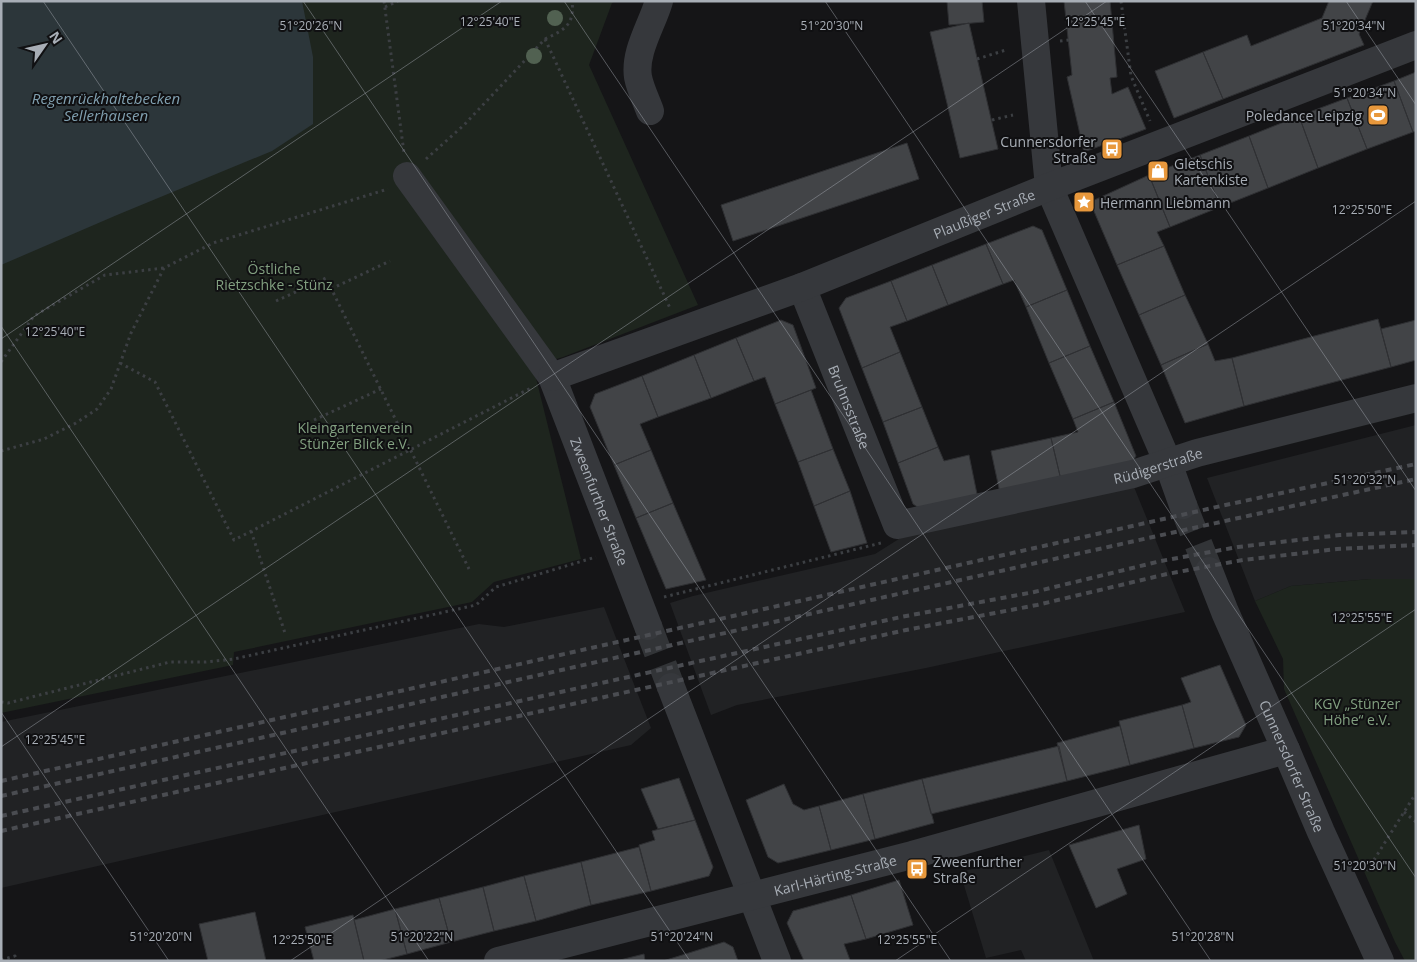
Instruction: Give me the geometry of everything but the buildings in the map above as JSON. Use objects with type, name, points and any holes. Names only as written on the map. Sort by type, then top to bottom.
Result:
[{"type":"street","points":[[650,110],[638,78],[638,67],[640,55],[659,1]]},
{"type":"street","points":[[1031,1],[1049,187],[1168,463],[1183,505]]},
{"type":"street","name":"Plaußiger Straße","points":[[552,377],[802,287],[1049,187],[1416,45]]},
{"type":"street","name":"Zweenfurther Straße","points":[[407,176],[552,377],[643,615]]},
{"type":"street","name":"Bruhnsstraße","points":[[802,287],[897,525]]},
{"type":"street","name":"Rüdigerstraße","points":[[897,525],[1133,474],[1197,454],[1416,398]]},
{"type":"street","name":"Cunnersdorfer Straße","points":[[1208,571],[1320,832],[1380,961]]},
{"type":"street","points":[[671,688],[777,961]]},
{"type":"street","name":"Karl-Härting-Straße","points":[[498,961],[912,855],[1286,750]]},
{"type":"path","points":[[384,1],[407,176]]},
{"type":"path","points":[[385,6],[398,1]]},
{"type":"path","points":[[1,362],[34,316],[105,275],[164,268],[213,244],[392,188],[464,125],[545,39],[568,25],[573,13],[572,1]]},
{"type":"path","points":[[1121,1],[1131,76],[1153,127]]},
{"type":"path","points":[[545,39],[681,330]]},
{"type":"path","points":[[1060,41],[1069,40]]},
{"type":"path","points":[[978,59],[1006,50]]},
{"type":"path","points":[[992,120],[1014,115]]},
{"type":"path","points":[[331,290],[390,261]]},
{"type":"path","points":[[1,451],[44,439],[76,423],[97,409],[111,389],[131,333],[164,268]]},
{"type":"path","points":[[276,302],[326,278],[470,569]]},
{"type":"path","points":[[120,363],[155,382],[234,540],[552,377]]},
{"type":"path","points":[[314,420],[381,389]]},
{"type":"path","points":[[643,615],[882,543],[894,534],[897,525]]},
{"type":"path","points":[[251,531],[285,633]]},
{"type":"path","points":[[1,702],[8,702],[170,662],[206,662],[234,659],[476,605],[496,587],[618,550]]},
{"type":"path","points":[[1351,897],[1416,793]]},
{"type":"path","points":[[1404,812],[1416,822]]},
{"type":"path","points":[[1,960],[14,956],[16,961]]},
{"type":"shaded area","points":[[1416,425],[1416,579],[1371,579],[1291,586],[1255,601],[1207,478]]},
{"type":"shaded area","points":[[1134,487],[1185,612],[926,668],[737,705],[711,715],[670,603],[875,554],[902,537]]},
{"type":"shaded area","points":[[604,607],[651,728],[631,745],[1,888],[1,722],[479,624],[504,627]]},
{"type":"shaded area","points":[[1049,850],[1094,961],[1026,961],[1021,950],[986,958],[960,872]]},
{"type":"green space","name":"Östliche Rietzschke - Stünz","points":[[1,1],[615,1],[612,3],[589,65],[698,305],[563,357],[533,366],[581,559],[494,582],[472,602],[234,652],[233,665],[1,713]]},
{"type":"green space","name":"KGV „Stünzer Höhe“ e.V.","points":[[1371,579],[1416,579],[1416,961],[1405,961],[1395,942],[1284,689],[1283,659],[1255,601],[1291,586]]},
{"type":"water","name":"Regenrückhaltebecken Sellerhausen","points":[[1,1],[302,1],[313,57],[313,124],[272,151],[1,265]]},
{"type":"tunnel","points":[[1183,505],[1209,571]]},
{"type":"tunnel","points":[[648,626],[671,687]]},
{"type":"railway","points":[[1,781],[1221,506],[1416,464]]},
{"type":"railway","points":[[1,796],[1416,479]]},
{"type":"railway","points":[[1,816],[901,617],[1034,592],[1161,561],[1238,547],[1340,535],[1416,532]]},
{"type":"railway","points":[[1,831],[906,630],[1037,605],[1167,574],[1243,560],[1337,549],[1416,545]]},
{"type":"place","name":"Poledance Leipzig","points":[[1378,115]]},
{"type":"place","name":"Cunnersdorfer Straße","points":[[1112,149]]},
{"type":"place","name":"Gletschis Kartenkiste","points":[[1158,171]]},
{"type":"place","name":"Hermann Liebmann","points":[[1084,202]]},
{"type":"place","name":"Zweenfurther Straße","points":[[917,869]]},
{"type":"park label","name":"Kleingartenverein Stünzer Blick e.V.","points":[[355,436]]}]
